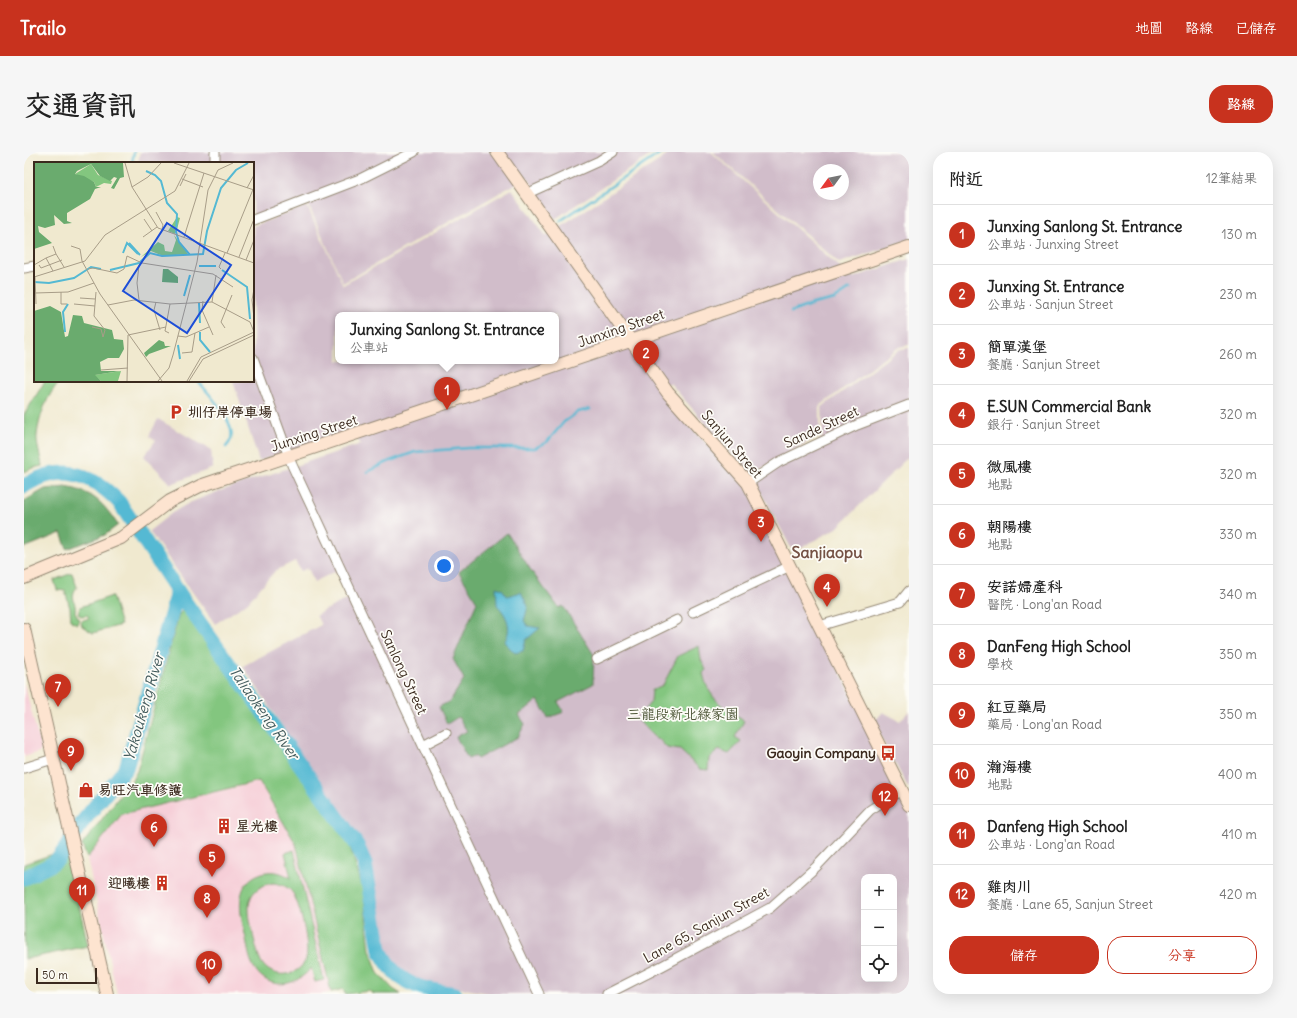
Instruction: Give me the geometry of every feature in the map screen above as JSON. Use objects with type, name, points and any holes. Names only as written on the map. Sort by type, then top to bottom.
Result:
[{"type":"street","points":[[214,162],[215,152]]},
{"type":"street","points":[[254,220],[360,179],[414,152]]},
{"type":"street","name":"Sanjun Street","points":[[497,152],[678,405],[748,482],[909,805]]},
{"type":"street","points":[[526,194],[599,162],[613,152]]},
{"type":"street","name":"Junxing Street","points":[[24,578],[120,538],[182,494],[631,340],[909,247]]},
{"type":"street","points":[[24,268],[34,266]]},
{"type":"street","name":"Sanlong Street","points":[[254,361],[289,458],[539,994]]},
{"type":"street","name":"Sande Street","points":[[748,482],[779,462],[857,425],[909,405]]},
{"type":"street","points":[[693,612],[790,566]]},
{"type":"street","points":[[819,626],[900,602],[909,591]]},
{"type":"street","points":[[597,659],[677,620]]},
{"type":"street","points":[[24,630],[107,994]]},
{"type":"street","points":[[423,745],[446,734]]},
{"type":"street","points":[[24,768],[53,759]]},
{"type":"street","name":"Lane 65, Sanjun Street","points":[[607,994],[669,963],[770,908],[816,866],[870,810],[901,790]]},
{"type":"shaded area","points":[[140,152],[655,152],[555,219],[527,177],[343,283],[306,199],[254,218],[254,162],[138,162]]},
{"type":"shaded area","points":[[672,152],[711,152],[852,278],[909,259],[909,345],[899,347],[820,406],[820,435],[750,475],[670,383],[657,387],[674,410],[747,486],[909,810],[909,994],[493,994],[424,982],[402,972],[386,952],[372,863],[243,666],[321,625],[316,615],[351,597],[338,570],[314,582],[308,568],[301,571],[295,561],[275,571],[247,603],[215,624],[149,531],[172,513],[189,503],[217,492],[361,444],[350,430],[259,461],[233,382],[254,382],[254,226],[307,206],[343,285],[512,189],[546,236]]},
{"type":"shaded area","points":[[713,152],[909,152],[909,240],[839,263]]},
{"type":"shaded area","points":[[909,348],[909,456],[837,528],[793,552],[756,481],[780,465],[810,452],[823,436],[822,407],[900,349]]},
{"type":"shaded area","points":[[158,419],[211,450],[213,468],[171,484],[144,456],[156,440],[149,436]]},
{"type":"shaded area","points":[[24,683],[41,749],[39,752],[24,757]]},
{"type":"shaded area","points":[[909,711],[909,789],[873,723],[883,712],[900,721]]},
{"type":"shaded area","points":[[259,782],[296,844],[331,992],[323,994],[117,994],[87,858],[122,814]]},
{"type":"green space","points":[[44,382],[59,382],[48,399],[38,428],[37,443],[42,466],[24,472],[24,415]]},
{"type":"green space","points":[[66,487],[91,495],[107,510],[118,525],[105,535],[67,549],[61,533],[24,548],[24,501],[45,489]]},
{"type":"green space","points":[[507,533],[532,572],[559,608],[563,606],[594,655],[593,684],[558,702],[564,712],[548,718],[538,700],[519,715],[525,724],[518,737],[477,759],[475,756],[468,759],[456,737],[467,731],[458,717],[447,724],[439,707],[450,701],[464,679],[453,659],[477,602],[459,572]]},
{"type":"green space","points":[[72,573],[77,587],[73,596],[75,612],[79,619],[77,624],[71,621],[70,608],[65,591],[57,590],[54,580]]},
{"type":"green space","points":[[112,596],[121,625],[93,633],[82,626],[81,621],[89,618],[87,615],[81,616],[78,614],[80,607]]},
{"type":"green space","points":[[183,610],[189,615],[348,840],[363,889],[370,950],[378,973],[393,989],[401,994],[374,994],[369,991],[345,994],[343,989],[331,992],[296,844],[259,781],[122,814],[87,858],[82,845],[132,780],[137,771],[179,614]]},
{"type":"green space","name":"三龍段新北綠家園","points":[[699,646],[701,660],[706,670],[703,673],[705,682],[713,696],[729,712],[744,721],[735,737],[741,741],[729,754],[719,750],[709,758],[708,770],[700,769],[680,750],[667,748],[639,721],[640,715],[651,702],[652,690],[663,685],[678,656]]},
{"type":"green space","points":[[294,850],[324,980],[315,982],[311,968],[298,979],[290,982],[283,984],[268,981],[255,969],[250,958],[242,921],[240,902],[242,892],[246,884],[252,878],[262,873],[277,872],[291,878],[285,853]],"holes":[[[273,883],[286,887],[292,892],[304,925],[307,945],[306,959],[303,965],[298,969],[287,974],[275,973],[265,967],[259,957],[250,921],[249,904],[251,897],[255,891],[263,886]]]},
{"type":"green space","points":[[53,854],[50,860],[24,874],[24,864]]},
{"type":"green space","points":[[68,855],[88,946],[25,959],[24,884],[57,866]]},
{"type":"water","points":[[496,587],[502,589],[507,596],[521,592],[528,606],[524,621],[528,626],[540,628],[526,640],[523,651],[515,653],[504,642],[508,632],[508,622],[504,613],[497,605]]},
{"type":"waterway","points":[[132,162],[134,152]]},
{"type":"waterway","points":[[560,221],[662,152]]},
{"type":"waterway","points":[[791,312],[813,304],[835,299],[850,289]]},
{"type":"waterway","points":[[199,382],[220,408],[229,424],[231,439],[226,447]]},
{"type":"waterway","points":[[367,472],[390,461],[415,452],[468,448],[535,448],[547,442],[564,422],[578,412],[590,409]]},
{"type":"waterway","name":"Taliaokeng River","points":[[24,486],[50,475],[63,473],[74,474],[97,484],[119,502],[183,599],[357,845],[365,864],[380,950],[387,962],[394,971],[410,983],[430,990],[455,994]]},
{"type":"waterway","name":"Yakoukeng River","points":[[24,878],[50,865],[59,858],[84,820],[126,768],[178,591]]},
{"type":"place","name":"Junxing St. Entrance","points":[[646,373]]},
{"type":"place","name":"Junxing Sanlong St. Entrance","points":[[447,410]]},
{"type":"place","name":"圳仔岸停車場","points":[[176,412]]},
{"type":"place","name":"簡單漢堡","points":[[761,542]]},
{"type":"place","name":"E.SUN Commercial Bank","points":[[827,607]]},
{"type":"place","name":"安諾婦産科","points":[[58,707]]},
{"type":"place","name":"Gaoyin Company","points":[[888,753]]},
{"type":"place","name":"紅豆藥局","points":[[71,771]]},
{"type":"place","name":"易旺汽車修護","points":[[86,790]]},
{"type":"place","name":"雞肉川","points":[[885,816]]},
{"type":"place","name":"星光樓","points":[[224,826]]},
{"type":"place","name":"朝陽樓","points":[[154,847]]},
{"type":"place","name":"微風樓","points":[[212,877]]},
{"type":"place","name":"迎曦樓","points":[[162,883]]},
{"type":"place","name":"Danfeng High School","points":[[82,910]]},
{"type":"place","name":"DanFeng High School","points":[[207,918]]},
{"type":"place","name":"瀚海樓","points":[[209,984]]},
{"type":"district","name":"Sanjiaopu","points":[[827,552]]}]
